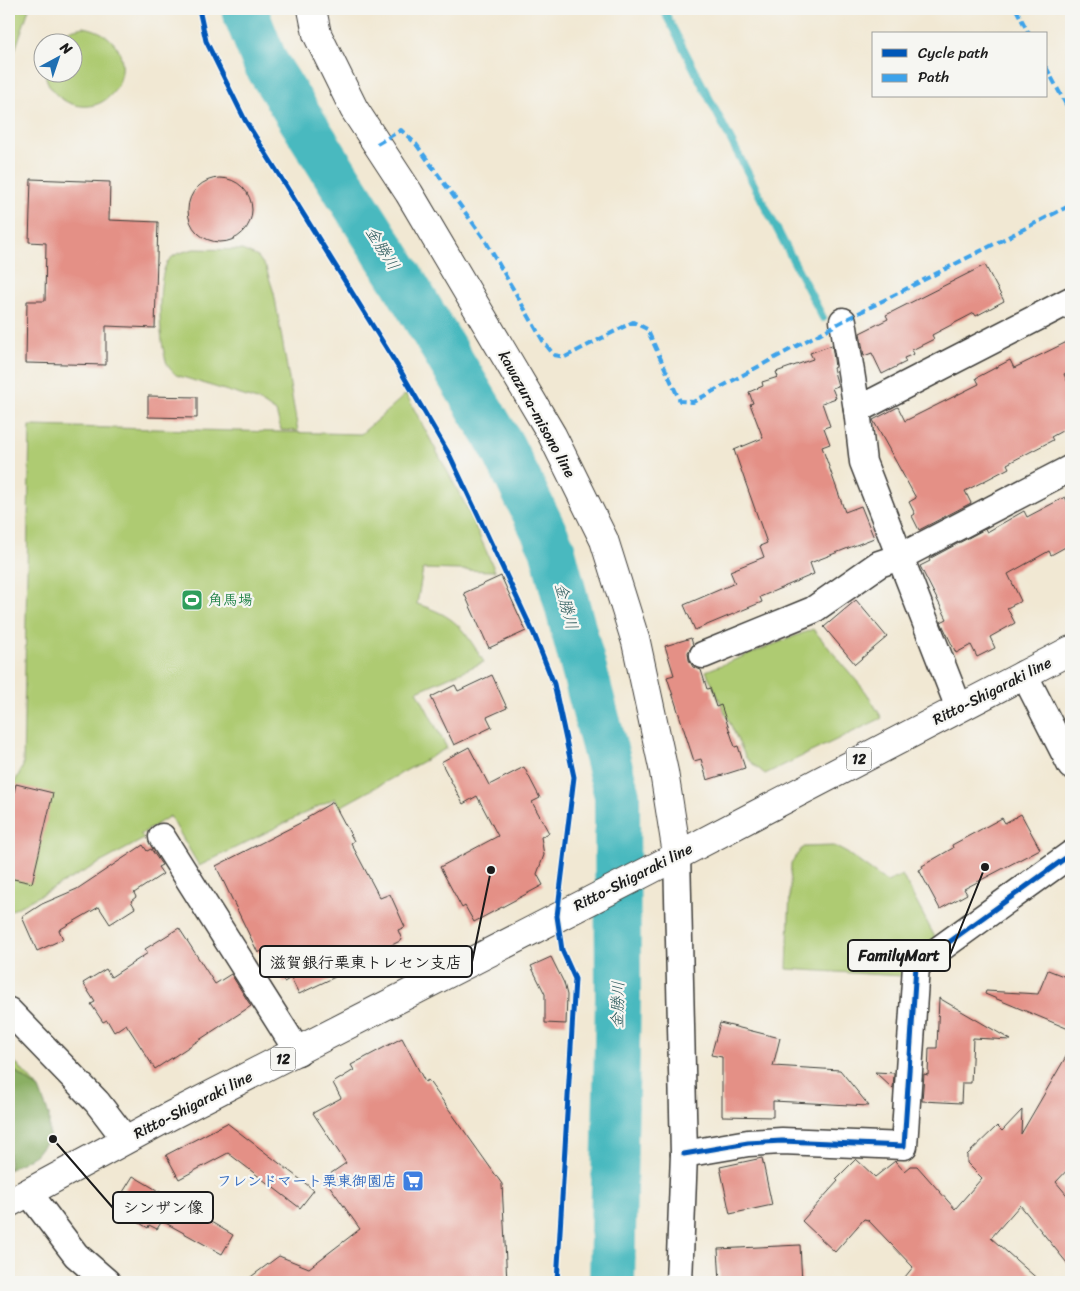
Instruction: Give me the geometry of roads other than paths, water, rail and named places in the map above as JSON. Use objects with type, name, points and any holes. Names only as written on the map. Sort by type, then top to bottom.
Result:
[{"type":"main road","name":"kawazura-misono line","points":[[312,9],[318,34],[354,109],[409,193],[552,435],[604,540],[636,642],[664,772],[677,854]]},
{"type":"main road","name":"Ritto-Shigaraki line","points":[[19,1198],[126,1140],[1071,650]]},
{"type":"street","points":[[857,410],[1071,300]]},
{"type":"street","points":[[843,321],[863,462],[960,708]]},
{"type":"street","points":[[703,655],[813,610],[879,564],[900,557],[1071,468]]},
{"type":"street","points":[[1024,674],[1071,766]]},
{"type":"street","points":[[162,837],[298,1052]]},
{"type":"street","points":[[677,854],[684,1154],[679,1282]]},
{"type":"street","points":[[684,1154],[748,1143],[782,1141],[904,1146],[916,966],[1071,854]]},
{"type":"street","points":[[9,1011],[97,1102],[126,1140]]},
{"type":"street","points":[[19,1198],[76,1255],[107,1282]]},
{"type":"waterway","name":"金勝川","points":[[244,9],[265,62],[403,281],[502,446],[552,548],[617,795],[618,997],[612,1282]]},
{"type":"waterway","points":[[663,9],[823,318]]},
{"type":"place","name":"角馬場","points":[[192,600]]},
{"type":"place","name":"FamilyMart","points":[[985,867]]},
{"type":"place","name":"滋賀銀行栗東トレセン支店","points":[[491,870]]},
{"type":"place","name":"シンザン像","points":[[53,1139]]},
{"type":"place","name":"フレンドマート栗東御園店","points":[[413,1181]]}]
